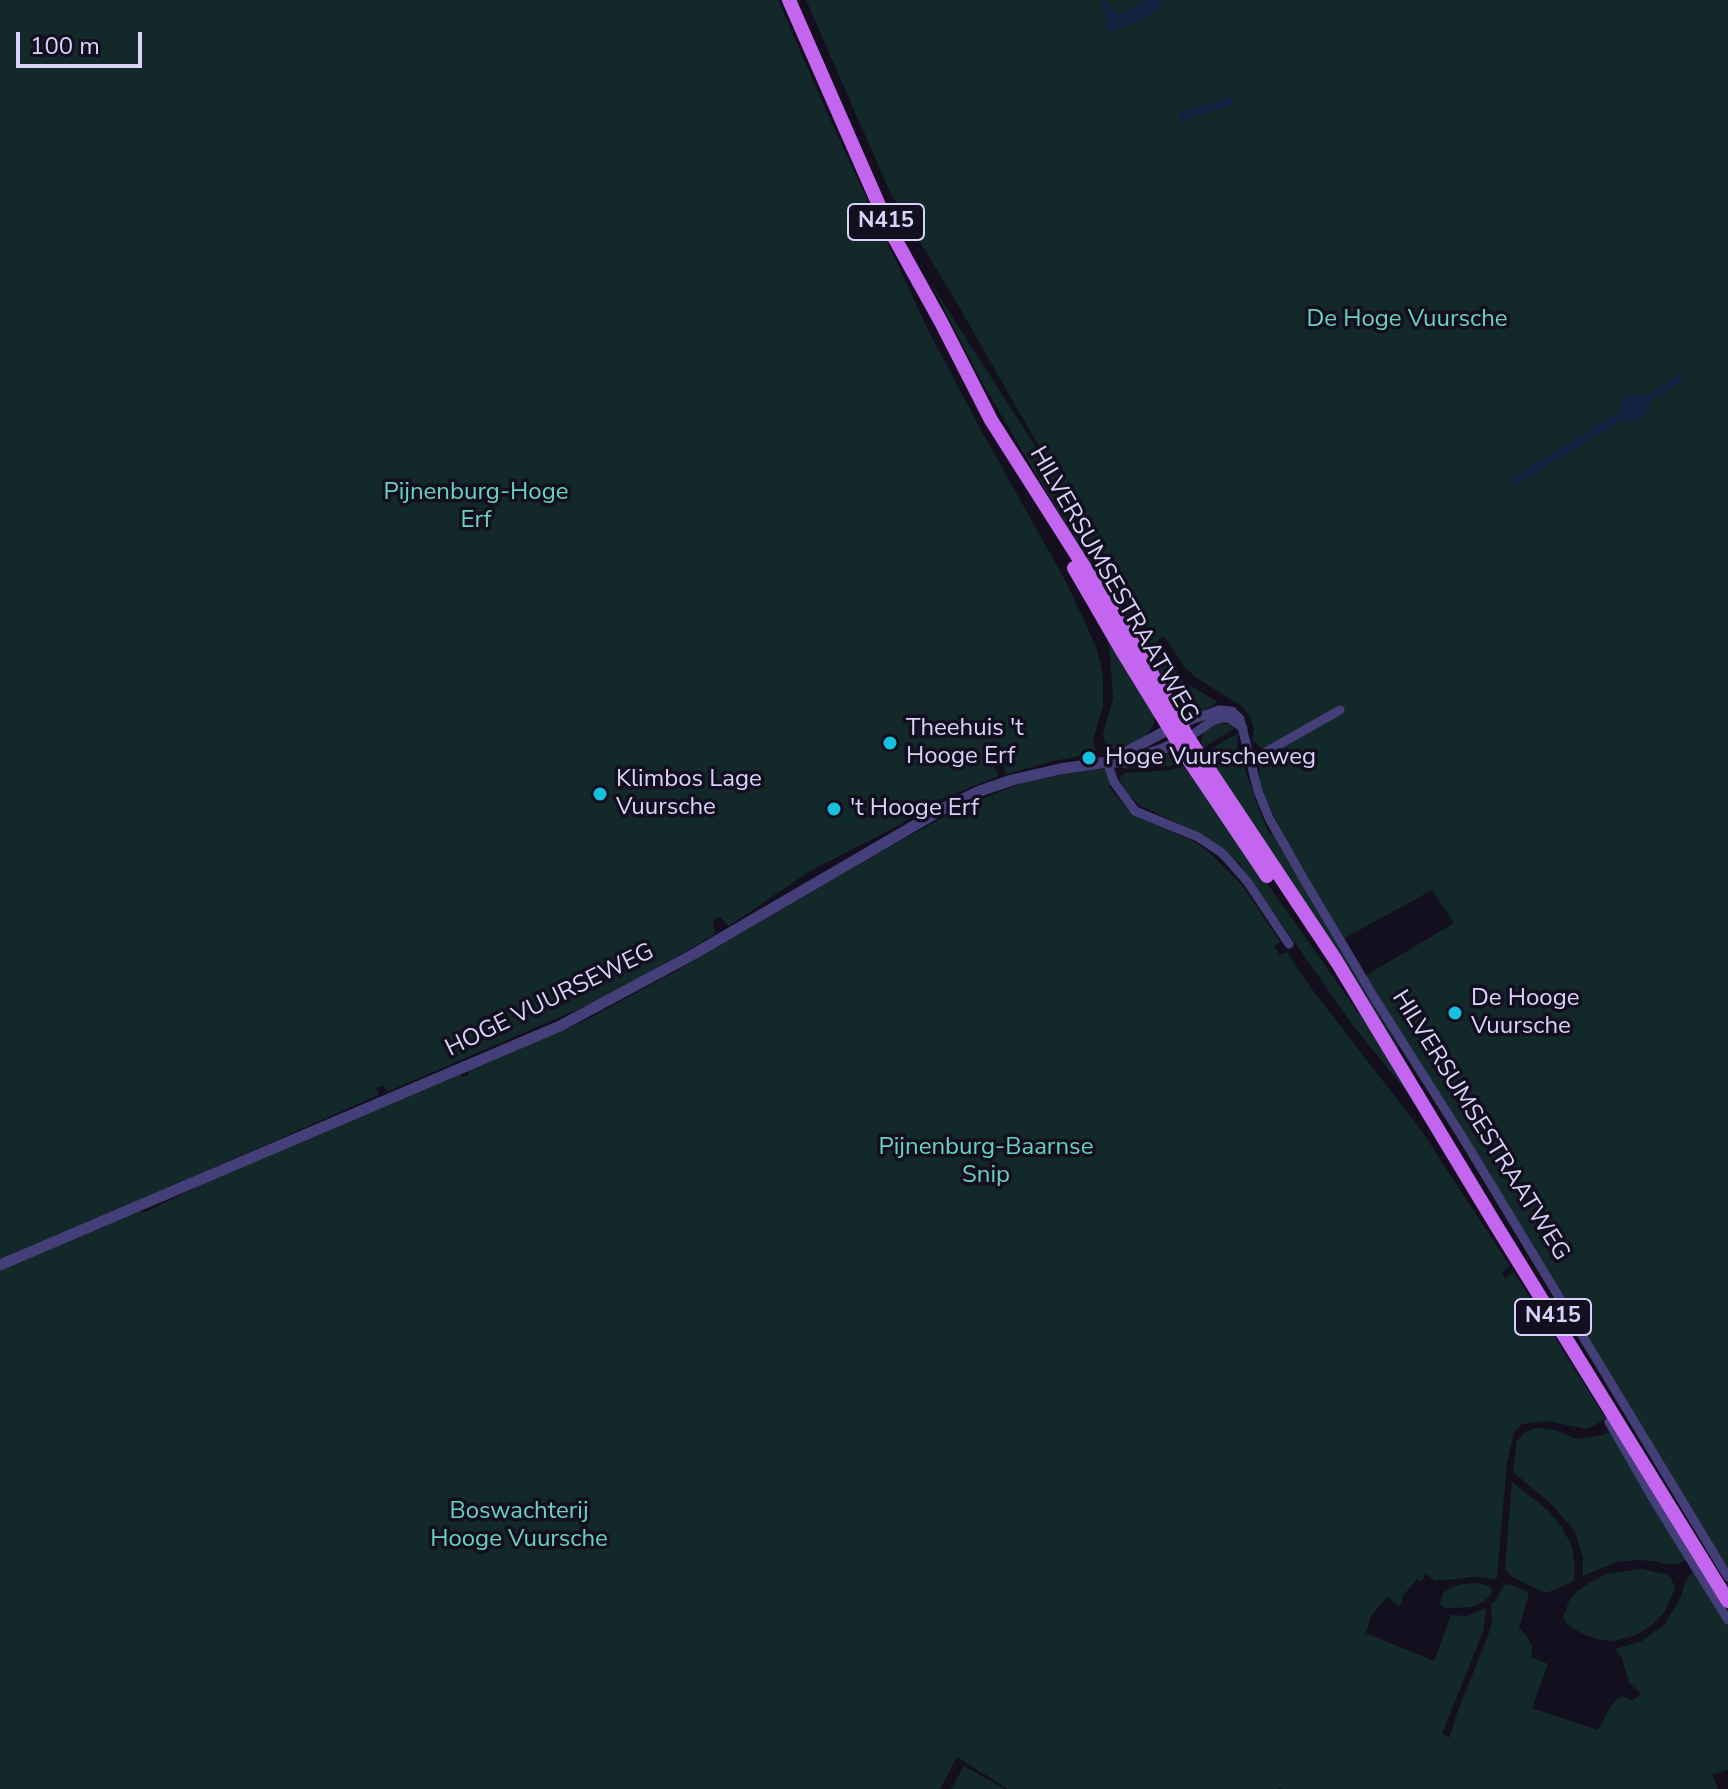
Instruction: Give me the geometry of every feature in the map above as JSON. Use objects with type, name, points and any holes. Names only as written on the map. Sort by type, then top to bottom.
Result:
[{"type":"main road","name":"HILVERSUMSESTRAATWEG","points":[[789,0],[889,228],[1099,613],[1175,726],[1221,809],[1379,1032],[1728,1601]]},
{"type":"street","name":"HILVERSUMSESTRAATWEG","points":[[1175,726],[1219,710],[1226,709],[1237,714],[1258,791],[1269,818],[1389,1022],[1463,1138],[1728,1577]]},
{"type":"street","points":[[1250,761],[1340,710]]},
{"type":"street","name":"HILVERSUMSESTRAATWEG","points":[[1183,740],[1222,718],[1229,718],[1243,728]]},
{"type":"street","name":"HOGE VUURSEWEG","points":[[1107,762],[1175,726]]},
{"type":"street","name":"HOGE VUURSEWEG","points":[[0,1265],[560,1026],[619,996],[948,806],[980,791],[1060,769],[1143,757],[1183,740]]},
{"type":"street","points":[[1107,762],[1114,782],[1135,811],[1198,837],[1222,853],[1247,881],[1289,944]]},
{"type":"street","points":[[1609,1422],[1728,1620]]},
{"type":"green space","name":"Pijnenburg-Hoge Erf","points":[[0,0],[778,0],[928,330],[1065,580],[1096,647],[1103,675],[1103,706],[1093,739],[1096,753],[1007,774],[1000,763],[994,767],[999,776],[930,804],[900,825],[810,871],[729,926],[720,917],[713,920],[715,934],[588,1005],[387,1092],[384,1085],[376,1088],[379,1095],[0,1259]]},
{"type":"green space","name":"De Hoge Vuursche","points":[[806,0],[1728,0],[1728,1570],[1365,976],[1454,923],[1432,890],[1343,939],[1289,846],[1260,782],[1262,757],[1320,717],[1268,749],[1259,747],[1252,739],[1254,729],[1244,708],[1194,676],[1164,636],[1157,641],[1184,682],[1218,702],[1201,712],[1181,706],[1072,535],[984,386],[930,282],[1067,496],[890,192]]},
{"type":"green space","points":[[1105,632],[1155,714],[1154,725],[1145,736],[1107,751],[1103,734],[1113,699]]},
{"type":"green space","points":[[1221,723],[1232,725],[1234,729],[1201,749],[1206,729]]},
{"type":"green space","points":[[1238,733],[1237,748],[1269,832],[1274,835],[1398,1046],[1398,1053],[1204,753]]},
{"type":"green space","points":[[1174,752],[1185,758],[1171,766],[1121,767]]},
{"type":"green space","points":[[1189,764],[1221,818],[1390,1057],[1408,1093],[1354,1027],[1239,863],[1202,835],[1139,805],[1127,793],[1119,778],[1125,773],[1171,770]]},
{"type":"green space","points":[[1107,768],[1109,786],[1124,806],[1135,815],[1193,841],[1209,852],[1242,885],[1280,942],[1274,946],[1280,955],[1287,952],[1314,992],[1421,1130],[1510,1266],[1502,1272],[1505,1278],[1514,1272],[1606,1419],[1587,1429],[1546,1421],[1522,1424],[1514,1432],[1507,1462],[1497,1578],[1435,1581],[1426,1574],[1421,1581],[1417,1579],[1401,1598],[1403,1600],[1399,1606],[1387,1597],[1371,1616],[1366,1633],[1434,1661],[1451,1615],[1467,1616],[1486,1608],[1483,1632],[1442,1734],[1449,1738],[1489,1633],[1491,1604],[1503,1586],[1509,1584],[1529,1593],[1519,1628],[1532,1645],[1531,1657],[1548,1664],[1532,1708],[1598,1730],[1616,1700],[1622,1696],[1632,1701],[1641,1694],[1629,1683],[1622,1658],[1614,1649],[1640,1642],[1665,1624],[1681,1597],[1685,1582],[1697,1569],[1728,1624],[1728,1770],[1712,1774],[1718,1789],[1008,1789],[957,1757],[940,1789],[0,1789],[0,1270],[138,1212],[146,1212],[208,1181],[460,1073],[462,1077],[469,1075],[467,1071],[588,1019],[964,806],[1022,783]]},
{"type":"green space","points":[[1542,1428],[1578,1439],[1614,1431],[1690,1558],[1678,1564],[1636,1560],[1616,1562],[1583,1576],[1583,1557],[1574,1530],[1550,1503],[1513,1472],[1517,1441],[1524,1433]]},
{"type":"green space","points":[[1512,1482],[1549,1511],[1563,1529],[1572,1547],[1574,1581],[1543,1592],[1512,1577],[1505,1570]]},
{"type":"green space","points":[[1641,1569],[1666,1574],[1675,1589],[1665,1611],[1635,1636],[1614,1641],[1601,1640],[1583,1634],[1563,1618],[1569,1601],[1589,1583],[1606,1574]]},
{"type":"green space","points":[[1477,1583],[1492,1590],[1483,1602],[1471,1607],[1444,1608],[1440,1605],[1443,1593],[1452,1587]]},
{"type":"green space","points":[[964,1766],[1005,1789],[951,1789]]},
{"type":"water","points":[[1099,0],[1105,0],[1115,13],[1120,14],[1142,0],[1160,0],[1163,4],[1146,17],[1112,32],[1105,29],[1107,13]]},
{"type":"water","points":[[1231,97],[1234,105],[1181,121],[1179,113]]},
{"type":"water","points":[[1679,375],[1682,377],[1681,383],[1653,399],[1641,420],[1621,421],[1516,485],[1511,479],[1618,413],[1628,394],[1647,395]]},
{"type":"place","name":"Theehuis 't Hooge Erf","points":[[890,743]]},
{"type":"place","name":"Hoge Vuurscheweg","points":[[1089,758]]},
{"type":"place","name":"Klimbos Lage Vuursche","points":[[600,794]]},
{"type":"place","name":"'t Hooge Erf","points":[[834,809]]},
{"type":"place","name":"De Hooge Vuursche","points":[[1455,1013]]},
{"type":"park label","name":"Pijnenburg-Baarnse Snip","points":[[986,1162]]},
{"type":"park label","name":"Boswachterij Hooge Vuursche","points":[[519,1526]]}]
